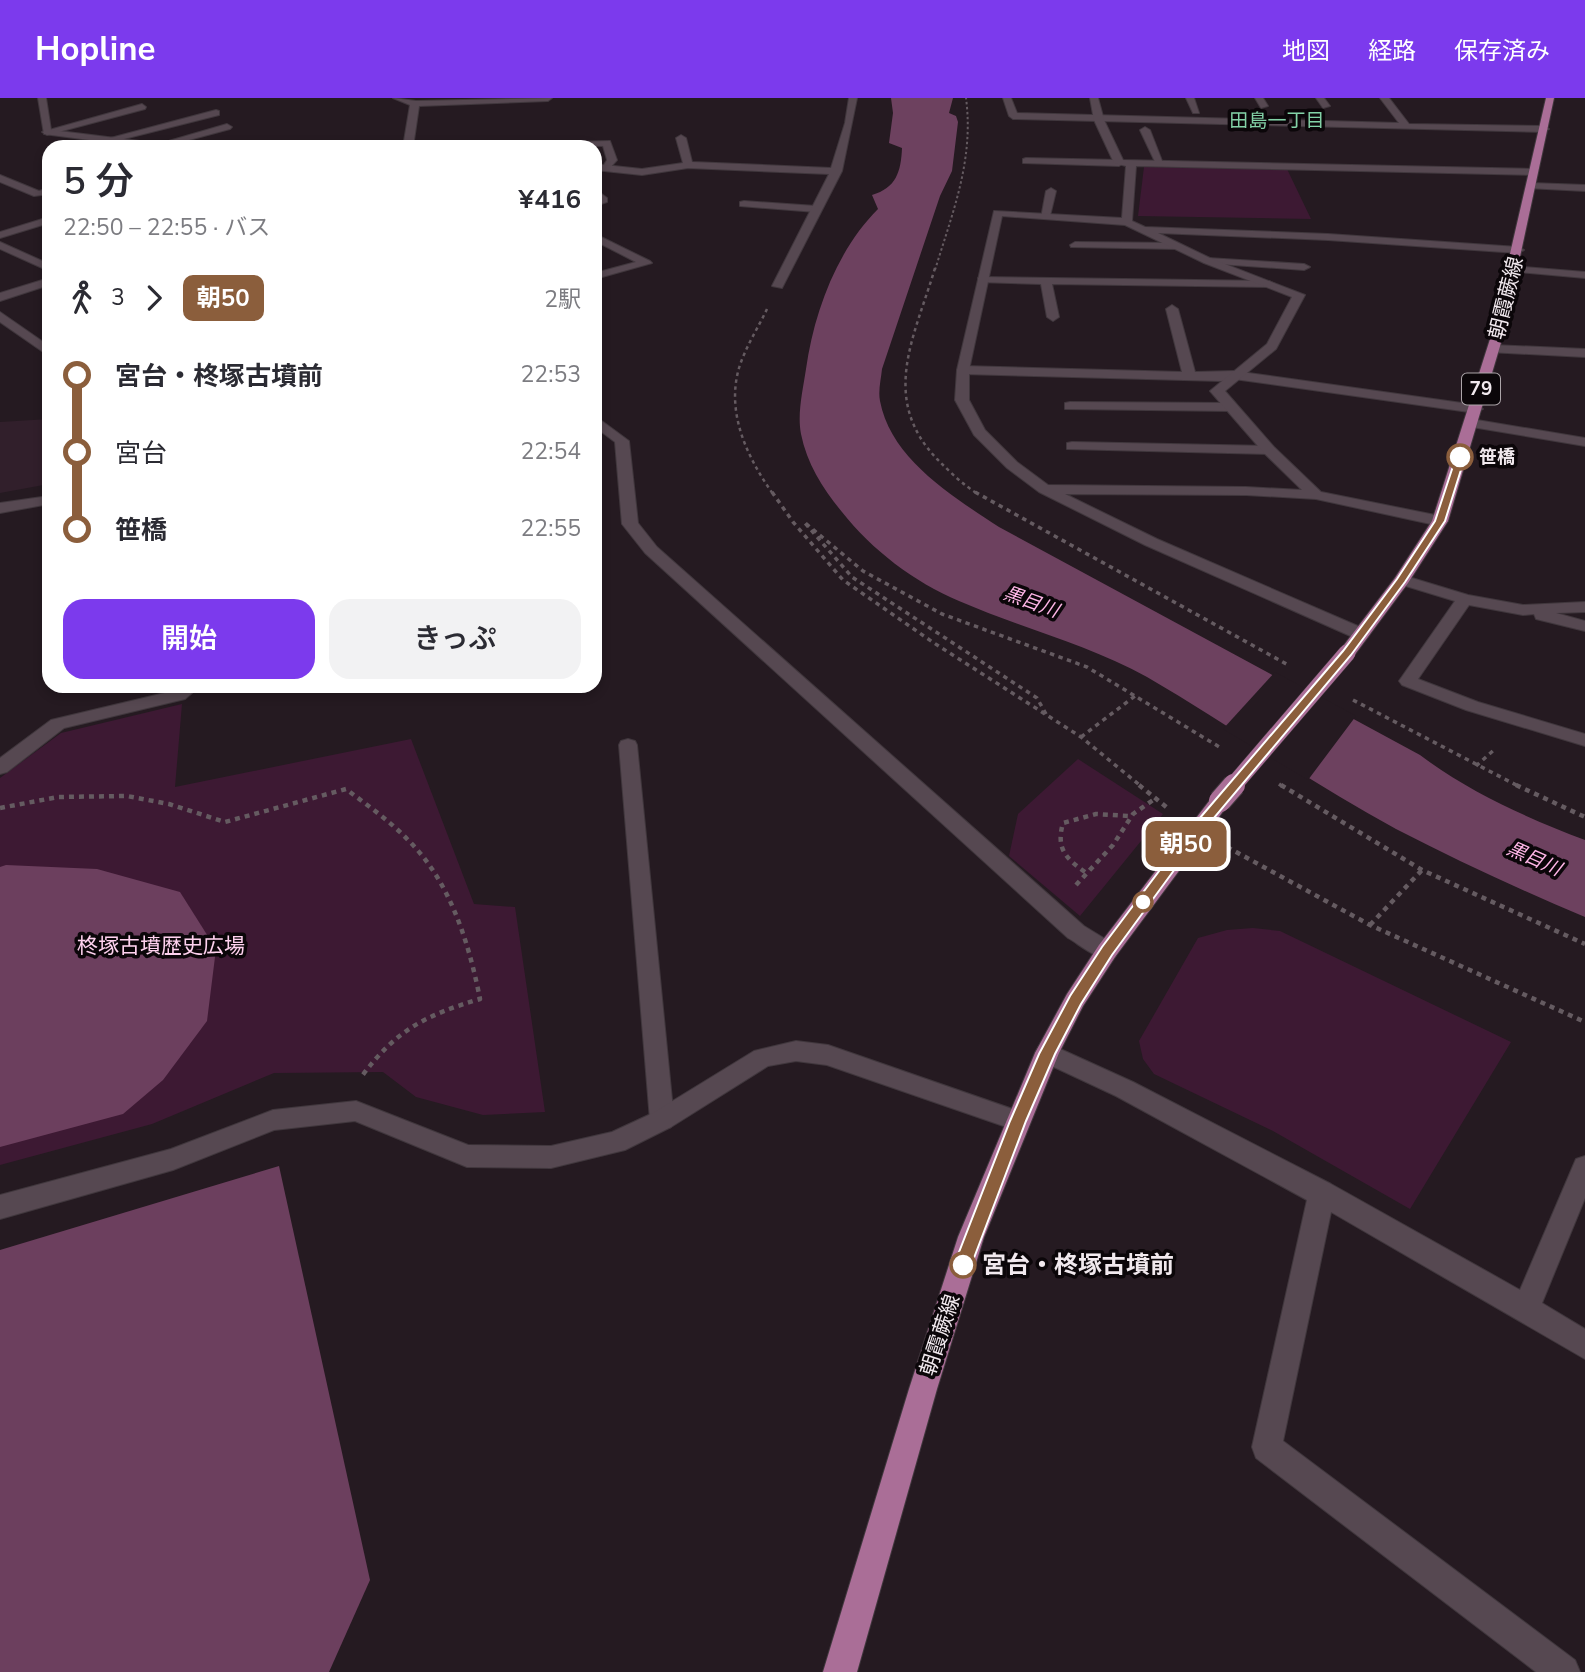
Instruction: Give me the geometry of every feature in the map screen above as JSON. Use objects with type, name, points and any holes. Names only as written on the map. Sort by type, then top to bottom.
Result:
[{"type":"main road","name":"朝霞蕨線","points":[[840,1672],[923,1389],[971,1237],[1047,1054],[1075,1000],[1107,951],[1197,829],[1362,634],[1402,580],[1440,521],[1493,349],[1518,250],[1550,98]]},
{"type":"street","points":[[42,98],[47,132]]},
{"type":"street","points":[[397,98],[415,104],[548,98]]},
{"type":"street","points":[[778,286],[837,171],[852,115],[853,98]]},
{"type":"street","points":[[1007,98],[1013,116],[1544,129]]},
{"type":"street","points":[[1094,98],[1099,119],[1125,163],[1127,222]]},
{"type":"street","points":[[1190,98],[1196,111]]},
{"type":"street","points":[[1384,98],[1406,126]]},
{"type":"street","points":[[409,140],[415,104]]},
{"type":"street","points":[[47,132],[142,107]]},
{"type":"street","points":[[47,132],[108,140],[216,113]]},
{"type":"street","points":[[183,140],[227,127]]},
{"type":"street","points":[[1145,130],[1161,164]]},
{"type":"street","points":[[681,138],[688,165]]},
{"type":"street","points":[[602,144],[607,144],[612,160],[607,168]]},
{"type":"street","points":[[1026,161],[1532,179],[1585,188]]},
{"type":"street","points":[[602,168],[642,172],[688,165],[837,171]]},
{"type":"street","points":[[0,178],[38,194],[42,193]]},
{"type":"street","points":[[1045,216],[1051,191]]},
{"type":"street","points":[[744,204],[816,209]]},
{"type":"street","points":[[1316,495],[1269,450],[1217,391],[1272,346],[1299,295],[1208,261],[1127,222],[998,213],[963,370],[962,400],[979,432],[1012,465],[1044,489],[1163,547],[1362,634]]},
{"type":"street","points":[[0,235],[42,222]]},
{"type":"street","points":[[1142,229],[1328,237],[1518,250]]},
{"type":"street","points":[[602,241],[646,263],[602,274]]},
{"type":"street","points":[[0,245],[42,265]]},
{"type":"street","points":[[1076,245],[1177,246]]},
{"type":"street","points":[[1208,261],[1304,267]]},
{"type":"street","points":[[1513,269],[1585,275]]},
{"type":"street","points":[[982,280],[1269,284]]},
{"type":"street","points":[[1046,281],[1054,317]]},
{"type":"street","points":[[0,297],[42,283]]},
{"type":"street","points":[[1171,309],[1189,376]]},
{"type":"street","points":[[0,316],[42,347]]},
{"type":"street","points":[[1493,349],[1585,353]]},
{"type":"street","points":[[963,370],[1234,375],[1474,416],[1585,442]]},
{"type":"street","points":[[1070,406],[1231,407]]},
{"type":"street","points":[[602,425],[622,441],[630,524],[651,550],[1076,932],[1107,951]]},
{"type":"street","points":[[1072,446],[1269,450]]},
{"type":"street","points":[[1044,489],[1246,491],[1316,495],[1440,521]]},
{"type":"street","points":[[0,508],[42,501]]},
{"type":"street","points":[[1402,580],[1465,599],[1585,626]]},
{"type":"street","points":[[1465,599],[1408,681],[1472,706],[1585,740]]},
{"type":"street","points":[[1523,610],[1585,607]]},
{"type":"street","points":[[0,768],[58,724],[182,693]]},
{"type":"street","points":[[628,746],[662,1120]]},
{"type":"street","points":[[0,1207],[173,1159],[273,1120],[356,1111],[467,1156],[551,1157],[617,1142],[662,1120],[762,1058],[796,1051],[828,1055],[1018,1121]]},
{"type":"street","points":[[1047,1054],[1092,1072],[1322,1192],[1526,1307],[1585,1345]]},
{"type":"street","points":[[1526,1307],[1585,1167]]},
{"type":"street","points":[[1322,1192],[1266,1447],[1563,1672]]},
{"type":"path","points":[[778,286],[747,346],[735,387],[735,412],[743,440],[762,478],[793,522],[843,580],[1081,737],[1197,829],[1370,925],[1585,1022]]},
{"type":"path","points":[[1045,715],[1037,698],[852,577],[803,522],[863,571],[942,614],[1087,667],[1227,752]]},
{"type":"path","points":[[1081,737],[1135,696]]},
{"type":"path","points":[[1273,780],[1422,870],[1585,944]]},
{"type":"path","points":[[0,808],[58,797],[127,796],[169,804],[225,821],[346,789],[397,829],[426,860],[455,912],[480,999],[438,1011],[398,1031],[377,1053],[357,1083]]},
{"type":"path","points":[[1073,889],[1085,872],[1115,844],[1129,816],[1137,808],[1156,798]]},
{"type":"path","points":[[1085,872],[1064,858],[1057,841],[1063,823],[1085,813],[1107,811],[1129,816]]},
{"type":"path","points":[[1370,925],[1422,870]]},
{"type":"shaded area","points":[[42,419],[42,485],[0,493],[0,422]]},
{"type":"green space","points":[[1144,167],[1287,169],[1311,219],[1138,216]]},
{"type":"green space","name":"柊塚古墳歴史広場","points":[[182,704],[175,787],[411,739],[474,904],[515,907],[545,1112],[483,1115],[416,1097],[383,1072],[274,1073],[152,1124],[0,1165],[0,778],[61,733]]},
{"type":"green space","points":[[1078,759],[1163,814],[1080,916],[1009,856],[1018,814]]},
{"type":"green space","points":[[6,865],[97,869],[180,892],[216,949],[207,1021],[163,1080],[123,1114],[0,1147],[0,867]]},
{"type":"green space","points":[[1253,928],[1280,931],[1511,1042],[1410,1209],[1273,1131],[1154,1074],[1143,1059],[1139,1041],[1198,938],[1227,930]]},
{"type":"green space","points":[[279,1166],[370,1580],[329,1672],[0,1672],[0,1250]]},
{"type":"water","name":"黒目川","points":[[891,98],[953,98],[949,113],[956,116],[958,122],[952,171],[940,196],[882,369],[879,389],[886,422],[910,458],[944,489],[999,527],[1420,755],[1478,792],[1585,840],[1585,917],[1396,829],[1125,665],[982,611],[942,593],[895,564],[854,526],[828,494],[812,466],[801,434],[800,410],[810,347],[821,304],[851,243],[878,209],[872,195],[887,188],[898,172],[902,148],[889,143],[893,113]]},
{"type":"pier","points":[[1275,672],[1356,716],[1308,780],[1223,729]]},
{"type":"bus line","name":"朝50","points":[[963,1265],[971,1237],[1018,1121],[1047,1054],[1075,1000],[1107,951],[1197,829],[1347,653],[1402,580],[1440,521],[1460,457]]},
{"type":"place","name":"笹橋","points":[[1460,457]]},
{"type":"place","name":"宮台・柊塚古墳前","points":[[963,1265]]},
{"type":"district","name":"田島一丁目","points":[[1277,121]]}]
